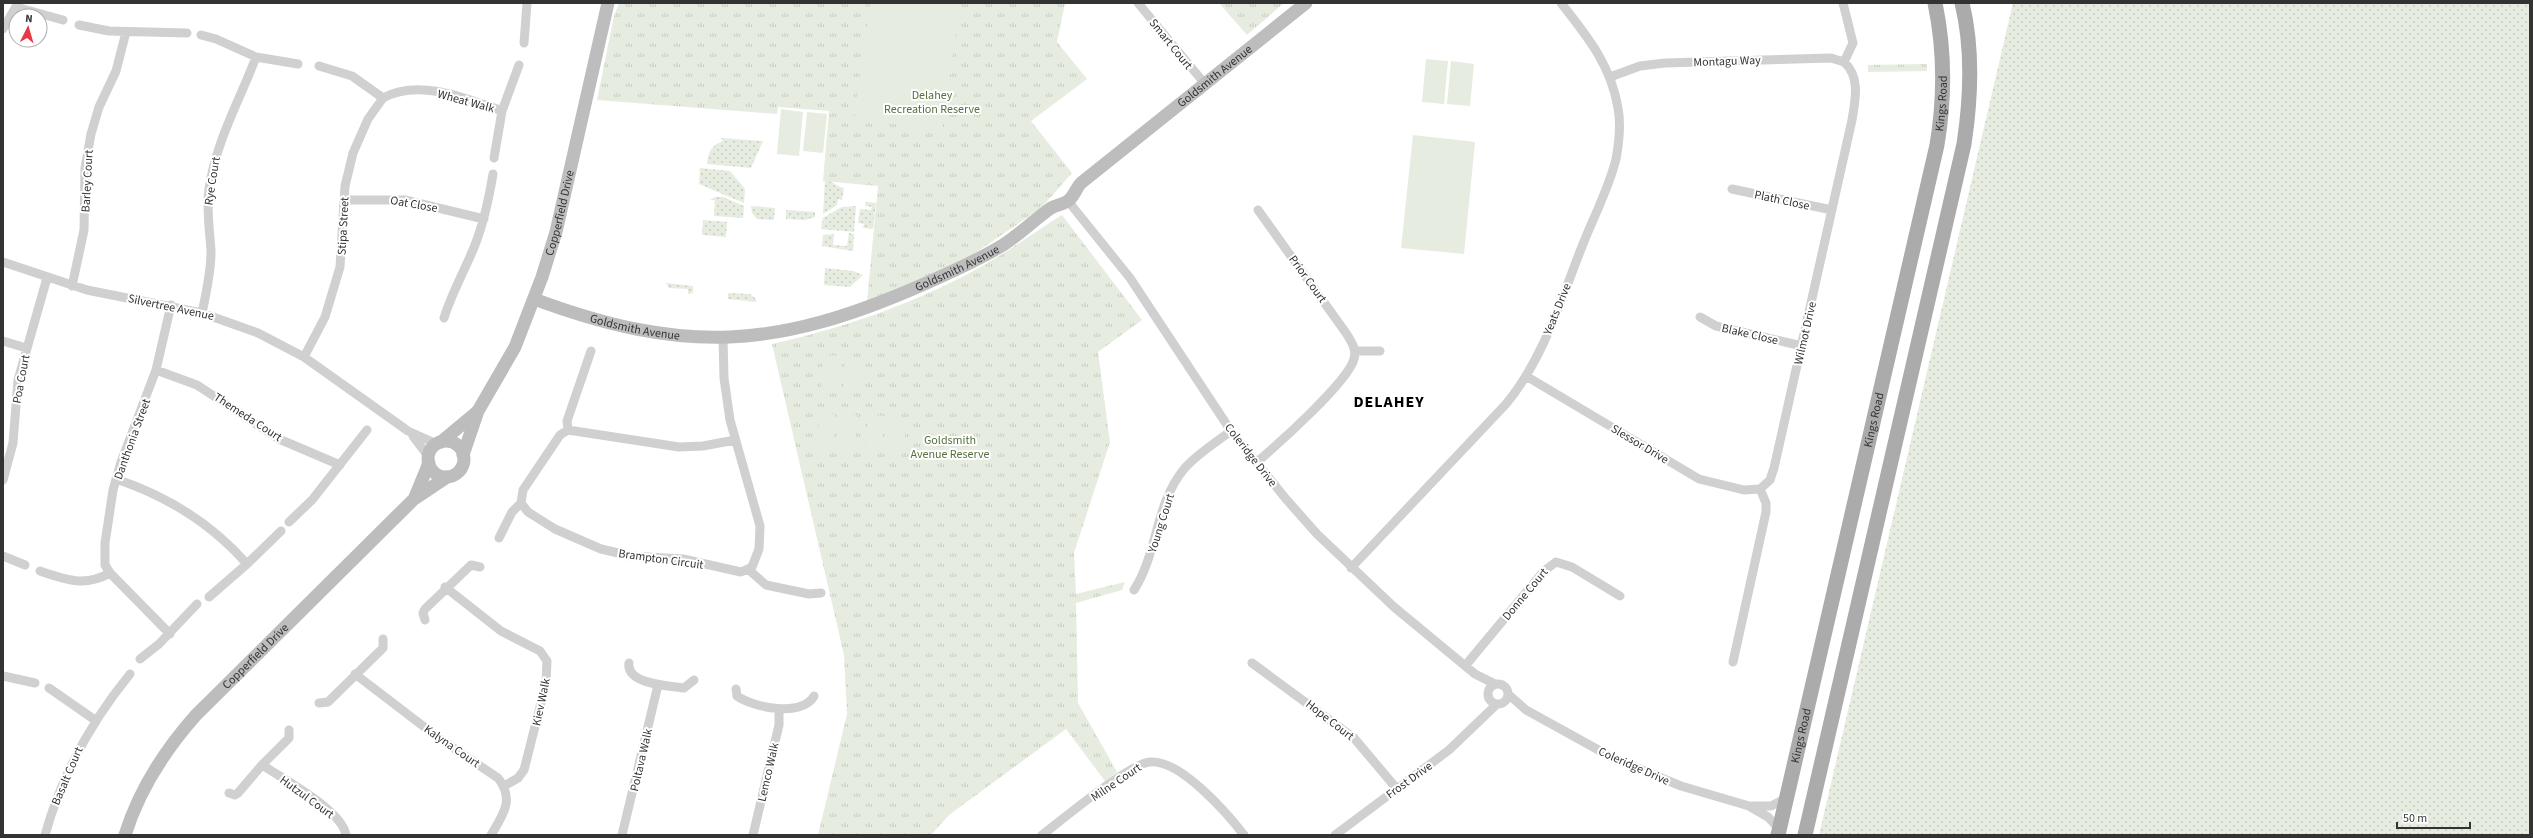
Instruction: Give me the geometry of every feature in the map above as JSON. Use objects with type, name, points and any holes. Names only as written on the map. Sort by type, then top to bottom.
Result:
[{"type":"main road","name":"Kings Road","points":[[1778,832],[1936,145],[1943,84],[1941,37],[1935,3]]},
{"type":"main road","points":[[1805,835],[1964,144],[1969,77],[1967,31],[1962,3]]},
{"type":"street","points":[[524,43],[527,3]]},
{"type":"street","name":"Copperfield Drive","points":[[463,455],[478,411],[504,368],[534,299],[556,232],[608,3]]},
{"type":"street","name":"Smart Court","points":[[1138,3],[1205,84]]},
{"type":"street","name":"Goldsmith Avenue","points":[[534,299],[641,331],[672,336],[723,338],[766,335],[818,325],[888,300],[987,254],[1020,232],[1053,207],[1068,201],[1081,183],[1306,3]]},
{"type":"street","name":"Yeats Drive","points":[[1351,568],[1506,404],[1526,376],[1547,335],[1614,166],[1618,148],[1619,120],[1610,77],[1595,46],[1561,3]]},
{"type":"street","points":[[1842,3],[1853,43],[1844,62]]},
{"type":"street","points":[[3,29],[17,5],[63,20]]},
{"type":"street","points":[[79,25],[97,30],[187,33]]},
{"type":"street","name":"Barley Court","points":[[72,286],[84,230],[85,168],[91,134],[99,107],[116,71],[126,32]]},
{"type":"street","points":[[201,36],[216,39],[256,57],[298,64]]},
{"type":"street","name":"Rye Court","points":[[202,313],[210,275],[208,212],[214,162],[222,134],[256,57]]},
{"type":"street","name":"Montagu Way","points":[[1610,77],[1640,66],[1664,63],[1831,58],[1844,62]]},
{"type":"street","name":"Wilmot Drive","points":[[1760,489],[1773,474],[1832,210],[1854,101],[1855,79],[1852,70],[1844,62]]},
{"type":"street","name":"Wheat Walk","points":[[494,158],[502,111],[519,65]]},
{"type":"street","points":[[319,66],[352,76],[384,98]]},
{"type":"street","name":"Wheat Walk","points":[[384,98],[401,91],[434,92],[464,98],[502,111]]},
{"type":"street","name":"Stipa Street","points":[[304,357],[325,317],[340,268],[344,233],[344,200],[349,170],[358,139],[374,108],[384,98]]},
{"type":"street","points":[[444,318],[454,288],[475,244],[484,219],[493,174]]},
{"type":"street","name":"Plath Close","points":[[1732,189],[1832,210]]},
{"type":"street","name":"Oat Close","points":[[344,200],[405,200],[484,219]]},
{"type":"street","name":"Coleridge Drive","points":[[1068,201],[1150,306],[1231,431],[1256,463],[1310,526],[1351,568],[1394,607],[1475,674],[1495,684],[1505,687],[1508,694],[1526,710],[1574,739],[1639,770],[1681,786],[1749,806],[1768,817],[1778,832]]},
{"type":"street","name":"Prior Court","points":[[1258,210],[1346,333],[1355,350]]},
{"type":"street","name":"Silvertree Avenue","points":[[3,262],[72,286],[106,295],[171,305],[202,313],[258,333],[304,357],[408,430],[439,443]]},
{"type":"street","name":"Poa Court","points":[[3,480],[13,443],[16,395],[26,348],[47,278]]},
{"type":"street","name":"Danthonia Street","points":[[110,573],[105,564],[106,543],[116,478],[156,370],[171,305]]},
{"type":"street","name":"Blake Close","points":[[1700,317],[1716,326],[1802,346]]},
{"type":"street","points":[[723,338],[726,394],[735,440],[760,526],[756,562],[749,570],[766,585],[809,594],[821,593]]},
{"type":"street","points":[[3,341],[26,348]]},
{"type":"street","points":[[1256,463],[1298,426],[1349,370],[1355,357],[1355,350],[1380,351]]},
{"type":"street","points":[[568,430],[567,421],[591,351]]},
{"type":"street","name":"Themeda Court","points":[[156,370],[196,385],[279,439],[340,465]]},
{"type":"street","name":"Slessor Drive","points":[[1526,376],[1699,479],[1744,490],[1760,489]]},
{"type":"street","name":"Copperfield Drive","points":[[439,443],[478,411]]},
{"type":"street","points":[[288,522],[312,500],[367,430]]},
{"type":"street","name":"Silvertree Avenue","points":[[408,430],[429,460]]},
{"type":"street","points":[[499,538],[512,512],[521,503],[521,494],[526,485],[560,434],[568,430],[679,447],[703,446],[735,440]]},
{"type":"street","name":"Young Court","points":[[1134,590],[1148,565],[1164,507],[1175,482],[1190,462],[1231,431]]},
{"type":"street","points":[[452,442],[457,445],[463,455],[460,469],[447,477],[436,473],[429,460],[439,443],[452,442]]},
{"type":"street","name":"Copperfield Drive","points":[[414,499],[429,460]]},
{"type":"street","name":"Copperfield Drive","points":[[125,835],[137,803],[148,782],[179,734],[414,499],[447,477]]},
{"type":"street","points":[[116,478],[161,496],[182,508],[224,540],[247,564]]},
{"type":"street","points":[[1733,662],[1766,512],[1766,503],[1760,489]]},
{"type":"street","name":"Brampton Circuit","points":[[521,503],[528,512],[556,529],[601,549],[637,556],[683,559],[733,571],[749,570]]},
{"type":"street","points":[[209,596],[247,564],[281,531]]},
{"type":"street","points":[[3,556],[25,565]]},
{"type":"street","name":"Donne Court","points":[[1465,666],[1550,565],[1563,563],[1620,596]]},
{"type":"street","points":[[425,620],[423,613],[425,609],[445,587],[471,565],[480,567]]},
{"type":"street","points":[[40,571],[86,582],[96,580],[110,573],[170,634]]},
{"type":"street","name":"Kiev Walk","points":[[445,587],[502,631],[540,652],[547,661],[546,683],[524,770],[518,778],[504,786]]},
{"type":"street","points":[[140,659],[170,634],[197,604]]},
{"type":"street","points":[[319,703],[328,702],[383,648],[383,639]]},
{"type":"street","points":[[629,663],[628,669],[632,675],[658,685],[684,688],[694,680]]},
{"type":"street","name":"Hope Court","points":[[1252,663],[1349,734],[1397,789]]},
{"type":"street","name":"Basalt Court","points":[[45,835],[68,770],[95,720],[130,674]]},
{"type":"street","name":"Kalyna Court","points":[[355,674],[440,739],[498,778],[504,786]]},
{"type":"street","name":"Coleridge Drive","points":[[1475,674],[1488,695],[1500,704],[1526,710]]},
{"type":"street","points":[[3,676],[35,683]]},
{"type":"street","name":"Frost Drive","points":[[1479,720],[1488,695],[1495,684]]},
{"type":"street","name":"Poltava Walk","points":[[622,835],[658,685]]},
{"type":"street","points":[[49,688],[95,720]]},
{"type":"street","points":[[736,689],[737,696],[745,701],[779,709],[802,705],[811,700],[814,696]]},
{"type":"street","name":"Frost Drive","points":[[1334,835],[1348,831],[1397,789],[1449,750],[1479,720],[1500,704],[1508,694]]},
{"type":"street","name":"Lemco Walk","points":[[753,835],[779,725],[779,709]]},
{"type":"street","points":[[229,793],[232,795],[238,793],[262,765],[289,738],[289,730]]},
{"type":"street","name":"Milne Court","points":[[1042,835],[1129,770],[1152,761],[1172,767],[1190,780],[1224,810],[1244,835]]},
{"type":"street","name":"Hutzul Court","points":[[262,765],[304,792],[333,815],[342,824],[346,835]]},
{"type":"street","points":[[491,835],[507,807],[508,799],[504,786]]},
{"type":"street","name":"Coleridge Drive","points":[[1749,806],[1771,806],[1785,799]]},
{"type":"green space","name":"Delahey Recreation Reserve","points":[[619,3],[1065,3],[1057,42],[1087,79],[1031,121],[1072,173],[1041,208],[962,262],[867,302],[878,186],[823,181],[829,111],[778,107],[777,114],[597,100],[614,16]]},
{"type":"green space","points":[[870,3],[960,3],[942,131],[854,118]]},
{"type":"green space","points":[[1219,3],[1284,3],[1247,35]]},
{"type":"green space","points":[[2013,3],[2530,3],[2530,835],[1819,835]]},
{"type":"green space","points":[[1426,59],[1448,61],[1444,104],[1422,102]]},
{"type":"green space","points":[[1451,61],[1474,64],[1470,106],[1447,104]]},
{"type":"green space","points":[[1927,64],[1927,71],[1868,72],[1868,65]]},
{"type":"green space","points":[[781,109],[803,112],[799,156],[777,154]]},
{"type":"green space","points":[[807,112],[827,114],[823,153],[803,151]]},
{"type":"green space","points":[[1413,135],[1475,142],[1464,254],[1401,248]]},
{"type":"green space","points":[[721,138],[763,141],[751,168],[707,164],[708,156],[713,147],[723,141]]},
{"type":"green space","points":[[700,168],[730,171],[745,189],[744,203],[699,184]]},
{"type":"green space","points":[[825,179],[844,188],[842,200],[838,199],[837,205],[823,214]]},
{"type":"green space","points":[[715,197],[723,197],[744,206],[743,218],[714,216],[715,200],[710,200]]},
{"type":"green space","points":[[866,202],[876,203],[873,229],[863,228],[864,224],[858,223],[860,209],[871,210],[872,207],[865,206]]},
{"type":"green space","points":[[751,206],[775,208],[774,220],[757,219],[752,213]]},
{"type":"green space","points":[[856,206],[854,232],[821,229],[823,218],[842,207]]},
{"type":"green space","points":[[786,210],[815,212],[815,217],[805,220],[786,219]]},
{"type":"green space","name":"Goldsmith Avenue Reserve","points":[[1062,215],[1142,320],[1098,352],[1110,442],[1074,553],[1076,594],[1125,582],[1122,590],[1076,603],[1078,703],[1117,772],[1105,781],[1066,729],[949,815],[931,835],[818,835],[847,714],[844,655],[772,344],[851,323],[901,305],[951,283],[986,264]]},
{"type":"green space","points":[[703,220],[727,222],[726,237],[702,235]]},
{"type":"green space","points":[[849,233],[854,234],[853,251],[822,246],[823,235],[834,234],[833,245],[847,246]]},
{"type":"green space","points":[[825,268],[853,271],[863,275],[850,287],[824,285]]},
{"type":"green space","points":[[666,283],[693,286],[693,293],[688,294],[688,289],[669,288]]},
{"type":"green space","points":[[728,293],[750,294],[756,299],[756,302],[728,299]]},
{"type":"green space","points":[[823,355],[839,356],[837,391],[821,390]]},
{"type":"green space","points":[[845,357],[861,358],[859,392],[843,392]]},
{"type":"green space","points":[[819,413],[835,414],[833,448],[817,448]]},
{"type":"green space","points":[[841,414],[857,415],[855,450],[839,449]]},
{"type":"green space","points":[[868,415],[884,416],[882,451],[866,450]]},
{"type":"green space","points":[[890,417],[906,418],[904,452],[888,451]]},
{"type":"district","name":"DELAHEY","points":[[1389,401]]}]
